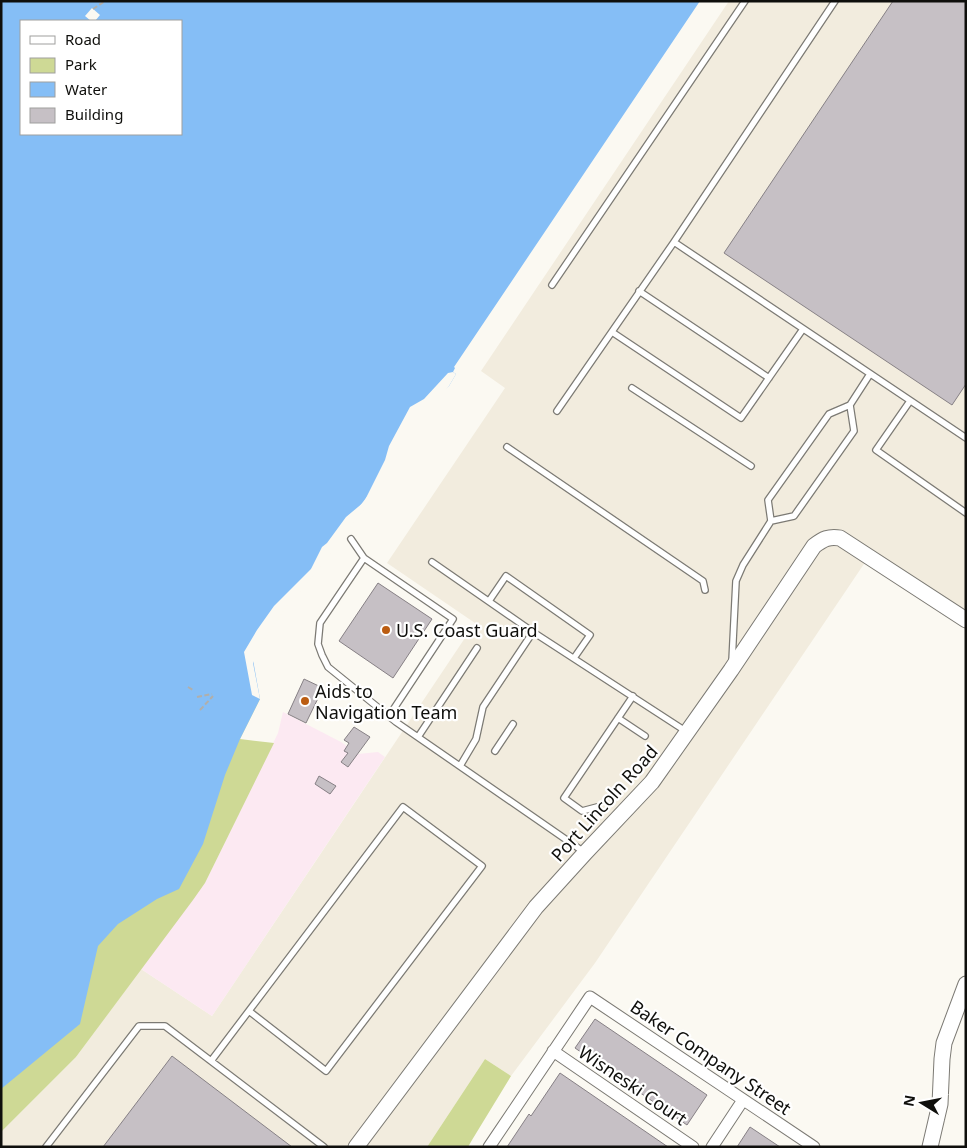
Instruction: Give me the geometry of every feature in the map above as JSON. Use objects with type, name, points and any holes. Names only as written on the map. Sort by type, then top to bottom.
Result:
[{"type":"street","name":"Port Lincoln Road","points":[[356,1147],[536,907],[652,782],[731,670],[814,546],[830,536],[840,538],[966,620]]},
{"type":"street","points":[[930,1147],[940,1104],[942,1059],[946,1036],[966,984]]},
{"type":"street","name":"Baker Company Street","points":[[553,1051],[590,997],[814,1147]]},
{"type":"street","points":[[489,1147],[553,1051]]},
{"type":"street","name":"Wisneski Court","points":[[553,1051],[690,1146]]},
{"type":"street","points":[[712,1147],[744,1100]]},
{"type":"lane","points":[[552,284],[746,1]]},
{"type":"lane","points":[[558,411],[674,242],[835,1]]},
{"type":"lane","points":[[674,242],[966,438]]},
{"type":"lane","points":[[639,291],[769,378]]},
{"type":"lane","points":[[612,332],[741,418],[803,329]]},
{"type":"lane","points":[[731,670],[736,581],[743,565],[771,521],[768,500],[829,414],[850,405],[870,374]]},
{"type":"lane","points":[[632,388],[750,466]]},
{"type":"lane","points":[[910,401],[876,450],[966,513]]},
{"type":"lane","points":[[771,521],[794,516],[854,431],[850,405]]},
{"type":"lane","points":[[507,447],[703,581],[705,590]]},
{"type":"lane","points":[[351,540],[364,558],[453,619],[389,716]]},
{"type":"lane","points":[[364,558],[320,623],[318,644],[328,667],[396,722],[585,853]]},
{"type":"lane","points":[[432,562],[533,632],[688,732]]},
{"type":"lane","points":[[489,601],[506,576],[590,635],[574,658]]},
{"type":"lane","points":[[460,766],[476,739],[483,707],[533,632]]},
{"type":"lane","points":[[418,736],[477,648]]},
{"type":"lane","points":[[597,807],[582,811],[564,798],[633,696]]},
{"type":"lane","points":[[618,718],[644,736]]},
{"type":"lane","points":[[495,751],[513,724]]},
{"type":"lane","points":[[211,1061],[403,807],[482,866],[326,1071],[249,1012]]},
{"type":"lane","points":[[46,1147],[139,1026],[166,1026],[316,1144],[324,1147]]},
{"type":"path","points":[[93,9],[105,1]]},
{"type":"path","points":[[188,687],[193,690]]},
{"type":"path","points":[[197,697],[212,695],[200,710]]},
{"type":"shaded area","points":[[729,1],[966,1],[966,621],[870,555],[595,963],[511,1076],[485,1059],[427,1147],[1,1147],[1,1132],[76,1057],[141,969],[212,1016],[475,623],[387,563],[505,388],[481,371]]},
{"type":"shaded area","points":[[283,712],[341,742],[358,754],[378,752],[385,757],[212,1016],[141,969],[205,883],[278,733]]},
{"type":"green space","points":[[244,652],[260,699],[240,739],[274,743],[205,883],[76,1057],[1,1132],[1,1050]]},
{"type":"green space","points":[[485,1059],[511,1076],[468,1147],[427,1147]]},
{"type":"water","points":[[1,1],[700,1],[454,367],[453,372],[456,374],[449,386],[419,410],[386,472],[286,602],[252,654],[260,699],[225,775],[203,844],[179,889],[157,899],[118,924],[98,946],[80,1024],[1,1089]]},
{"type":"pier","points":[[92,8],[100,15],[96,20],[90,20],[85,16]]},
{"type":"pier","points":[[453,372],[456,374],[449,386],[439,397],[421,411],[375,495],[299,594],[288,604],[254,655],[253,663],[260,699],[252,695],[244,652],[257,630],[274,606],[311,569],[322,547],[346,517],[364,502],[385,460],[389,446],[410,407],[424,399],[448,373]]},
{"type":"building","points":[[893,1],[966,1],[966,384],[952,405],[724,253]]},
{"type":"building","name":"U.S. Coast Guard","points":[[378,583],[432,619],[393,678],[339,641]]},
{"type":"building","name":"Aids to Navigation Team","points":[[304,679],[323,688],[306,723],[288,714]]},
{"type":"building","points":[[354,727],[370,737],[348,767],[341,762],[348,753],[344,751],[349,743],[344,740]]},
{"type":"building","points":[[319,776],[336,786],[330,794],[315,784]]},
{"type":"building","points":[[595,1019],[707,1095],[687,1125],[575,1048]]},
{"type":"building","points":[[172,1056],[292,1147],[103,1147]]},
{"type":"building","points":[[560,1073],[668,1147],[507,1147]]},
{"type":"building","points":[[750,1127],[780,1147],[737,1147]]},
{"type":"place","name":"U.S. Coast Guard","points":[[386,630]]},
{"type":"place","name":"Aids to Navigation Team","points":[[305,701]]}]
